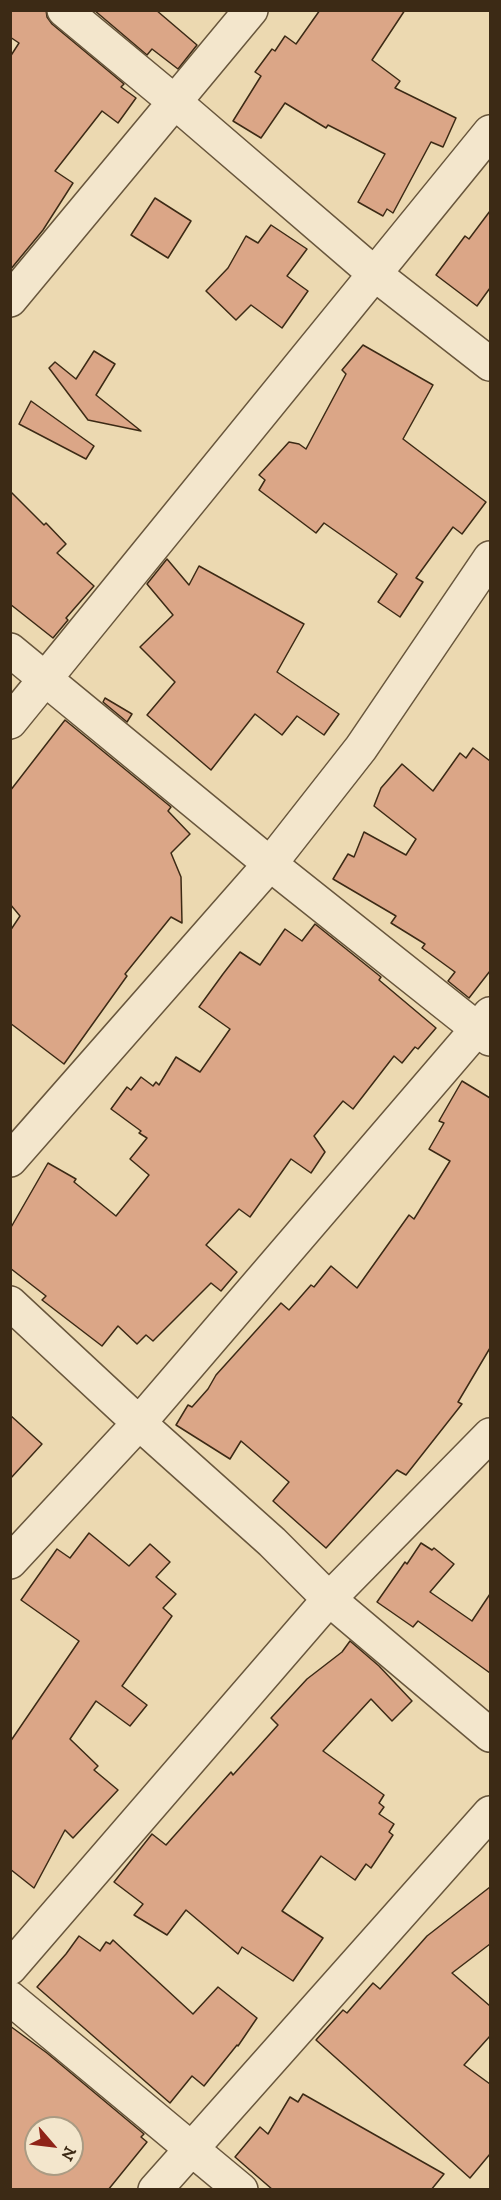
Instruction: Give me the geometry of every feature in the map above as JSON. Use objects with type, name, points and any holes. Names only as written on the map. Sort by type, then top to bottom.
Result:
[{"type":"street","points":[[64,10],[376,275],[490,364]]},
{"type":"street","points":[[10,300],[251,10]]},
{"type":"street","points":[[10,722],[376,275],[490,132]]},
{"type":"street","points":[[10,1160],[270,864],[361,748],[490,558]]},
{"type":"street","points":[[10,650],[270,864],[487,1027],[139,1423],[10,1562]]},
{"type":"street","points":[[10,1303],[272,1542],[329,1599],[490,1735]]},
{"type":"street","points":[[10,1968],[329,1599],[490,1435]]},
{"type":"street","points":[[155,2190],[490,1814]]},
{"type":"street","points":[[10,1998],[193,2147],[241,2190]]},
{"type":"building","points":[[10,10],[46,10],[47,17],[52,24],[124,84],[121,87],[136,98],[118,123],[102,111],[55,171],[73,183],[43,230],[10,270],[10,57],[19,43],[10,37]]},
{"type":"building","points":[[94,10],[156,10],[197,45],[178,69],[152,49],[147,55]]},
{"type":"building","points":[[320,10],[405,10],[372,60],[400,81],[395,88],[456,118],[443,147],[431,142],[393,213],[387,209],[383,216],[358,202],[385,154],[328,125],[326,128],[285,103],[261,138],[233,121],[261,76],[255,72],[272,49],[275,51],[285,36],[296,44]]},
{"type":"building","points":[[155,198],[191,221],[168,258],[131,235]]},
{"type":"building","points":[[490,211],[490,288],[477,306],[436,275],[465,236],[469,239]]},
{"type":"building","points":[[271,225],[307,249],[287,276],[308,291],[282,328],[251,305],[236,320],[206,291],[228,268],[246,236],[258,243]]},
{"type":"building","points":[[363,345],[433,385],[403,439],[486,502],[462,534],[453,527],[416,578],[423,582],[400,617],[378,602],[397,574],[324,523],[316,533],[259,490],[265,480],[259,475],[289,442],[299,444],[306,449],[346,374],[342,370]]},
{"type":"building","points":[[94,351],[115,364],[96,395],[141,431],[88,420],[49,368],[55,362],[76,379]]},
{"type":"building","points":[[31,401],[94,446],[86,459],[19,424]]},
{"type":"building","points":[[10,491],[66,544],[57,553],[94,586],[66,618],[68,620],[53,638],[10,604]]},
{"type":"building","points":[[167,559],[189,585],[199,566],[304,624],[277,672],[339,714],[324,735],[297,716],[282,735],[255,714],[211,770],[147,715],[175,682],[140,647],[173,615],[147,584]]},
{"type":"building","points":[[105,698],[132,714],[127,722],[103,702]]},
{"type":"building","points":[[65,720],[171,807],[168,811],[190,834],[171,853],[181,877],[182,923],[171,917],[125,974],[127,976],[64,1064],[10,1023],[10,931],[20,916],[10,904],[10,791]]},
{"type":"building","points":[[473,748],[490,761],[490,971],[469,998],[448,981],[455,972],[422,948],[425,944],[391,923],[396,916],[333,879],[348,854],[354,857],[364,832],[406,855],[416,839],[374,806],[381,788],[402,764],[433,791],[460,753],[466,758]]},
{"type":"building","points":[[315,924],[381,977],[379,980],[436,1028],[418,1049],[415,1047],[402,1063],[394,1056],[353,1109],[343,1101],[314,1136],[325,1152],[311,1173],[291,1159],[250,1217],[239,1209],[206,1245],[237,1272],[221,1291],[211,1283],[153,1341],[146,1335],[137,1344],[118,1326],[102,1346],[42,1300],[46,1296],[10,1268],[10,1229],[48,1163],[76,1179],[74,1182],[116,1216],[149,1175],[130,1159],[147,1138],[111,1109],[127,1087],[131,1090],[141,1077],[153,1086],[156,1082],[159,1085],[176,1057],[200,1072],[230,1029],[199,1007],[240,952],[260,965],[285,929],[302,941]]},
{"type":"building","points":[[462,1081],[490,1098],[490,1348],[458,1402],[462,1404],[406,1475],[397,1470],[326,1548],[273,1501],[289,1482],[241,1441],[230,1459],[176,1425],[188,1405],[192,1407],[208,1389],[216,1375],[281,1303],[289,1310],[311,1285],[314,1287],[331,1266],[357,1288],[409,1215],[414,1219],[450,1161],[429,1149],[444,1123],[439,1121]]},
{"type":"building","points":[[10,1415],[42,1444],[10,1479]]},
{"type":"building","points":[[89,1533],[129,1566],[150,1544],[170,1562],[156,1577],[176,1594],[163,1608],[172,1616],[122,1686],[147,1705],[130,1726],[96,1701],[70,1739],[98,1766],[94,1770],[118,1790],[73,1838],[65,1830],[34,1888],[10,1869],[10,1742],[79,1641],[21,1600],[57,1549],[70,1558]]},
{"type":"building","points":[[421,1543],[432,1550],[434,1548],[454,1564],[430,1592],[472,1621],[490,1594],[490,1673],[418,1621],[413,1627],[377,1602]]},
{"type":"building","points":[[350,1641],[379,1666],[412,1701],[392,1721],[371,1699],[323,1751],[384,1795],[379,1803],[384,1807],[379,1814],[394,1824],[389,1832],[393,1835],[371,1868],[366,1864],[355,1880],[321,1856],[282,1911],[323,1938],[293,1981],[242,1947],[238,1954],[186,1910],[167,1935],[134,1915],[143,1904],[114,1882],[152,1834],[166,1845],[231,1772],[233,1775],[278,1725],[271,1718],[307,1679],[342,1652]]},
{"type":"building","points":[[490,1887],[490,1944],[452,1973],[490,2006],[490,2036],[464,2065],[490,2084],[490,2154],[470,2178],[316,2040],[343,2010],[347,2013],[373,1983],[380,1989],[427,1936]]},
{"type":"building","points":[[79,1936],[100,1951],[106,1942],[110,1944],[113,1940],[193,2014],[218,1987],[257,2018],[238,2046],[204,2086],[192,2076],[170,2103],[37,1987]]},
{"type":"building","points":[[10,2026],[47,2053],[144,2134],[141,2137],[147,2142],[108,2190],[10,2190]]},
{"type":"building","points":[[303,2094],[444,2174],[431,2190],[273,2190],[235,2157],[260,2127],[268,2134],[290,2097],[298,2102]]}]
